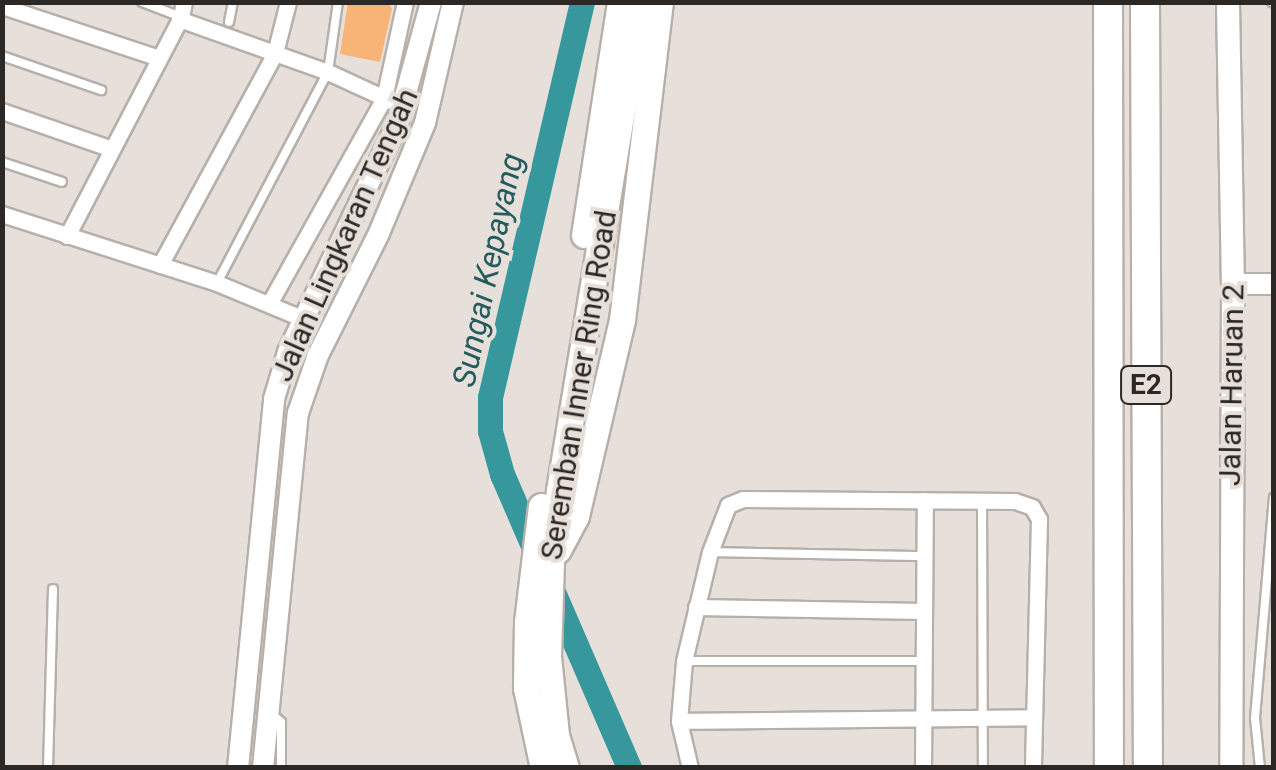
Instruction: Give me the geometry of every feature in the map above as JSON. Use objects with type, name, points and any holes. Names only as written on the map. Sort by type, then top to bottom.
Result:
[{"type":"highway","name":"E2","points":[[1108,2],[1109,768]]},
{"type":"highway","name":"E2","points":[[1144,2],[1148,768]]},
{"type":"main road","name":"Seremban Inner Ring Road","points":[[566,768],[556,735],[548,656],[552,486],[620,2]]},
{"type":"main road","name":"Seremban Inner Ring Road","points":[[543,768],[526,671],[527,621],[640,2]]},
{"type":"main road","points":[[551,563],[576,516],[622,320],[660,2]]},
{"type":"main road","name":"Jalan Haruan 2","points":[[1228,2],[1233,284],[1231,768]]},
{"type":"street","points":[[160,265],[275,53],[288,2]]},
{"type":"street","points":[[269,304],[384,98],[405,2]]},
{"type":"street","name":"Jalan Lingkaran Tengah","points":[[238,768],[266,449],[283,367],[404,107],[431,2]]},
{"type":"street","name":"Jalan Lingkaran Tengah","points":[[263,768],[298,413],[318,355],[379,233],[425,124],[453,2]]},
{"type":"street","points":[[2,6],[158,58]]},
{"type":"street","points":[[67,236],[181,13],[404,107]]},
{"type":"street","points":[[2,111],[112,148]]},
{"type":"street","points":[[2,214],[217,283],[304,319],[321,313],[364,243],[379,233]]},
{"type":"street","points":[[1233,284],[1274,284]]},
{"type":"street","points":[[298,413],[298,383],[309,334],[304,319]]},
{"type":"street","points":[[690,768],[679,721],[684,661],[710,552],[728,505],[743,498],[1015,501],[1032,507],[1039,519],[1033,768]]},
{"type":"street","points":[[922,768],[924,500]]},
{"type":"street","points":[[696,606],[924,610]]},
{"type":"street","points":[[679,721],[1033,718]]},
{"type":"lane","points":[[142,2],[181,13]]},
{"type":"lane","points":[[229,22],[232,2]]},
{"type":"lane","points":[[217,283],[328,72],[338,2]]},
{"type":"lane","points":[[2,56],[101,90]]},
{"type":"lane","points":[[2,162],[62,182]]},
{"type":"lane","points":[[1260,768],[1255,718],[1274,498]]},
{"type":"lane","points":[[982,500],[982,768]]},
{"type":"lane","points":[[710,552],[923,556]]},
{"type":"lane","points":[[48,768],[53,588]]},
{"type":"lane","points":[[684,661],[923,661]]},
{"type":"lane","points":[[269,710],[281,722],[280,768]]},
{"type":"building","points":[[348,2],[388,2],[392,9],[380,62],[340,54]]},
{"type":"waterway","name":"Sungai Kepayang","points":[[582,2],[490,397],[490,431],[502,474],[629,768]]}]
